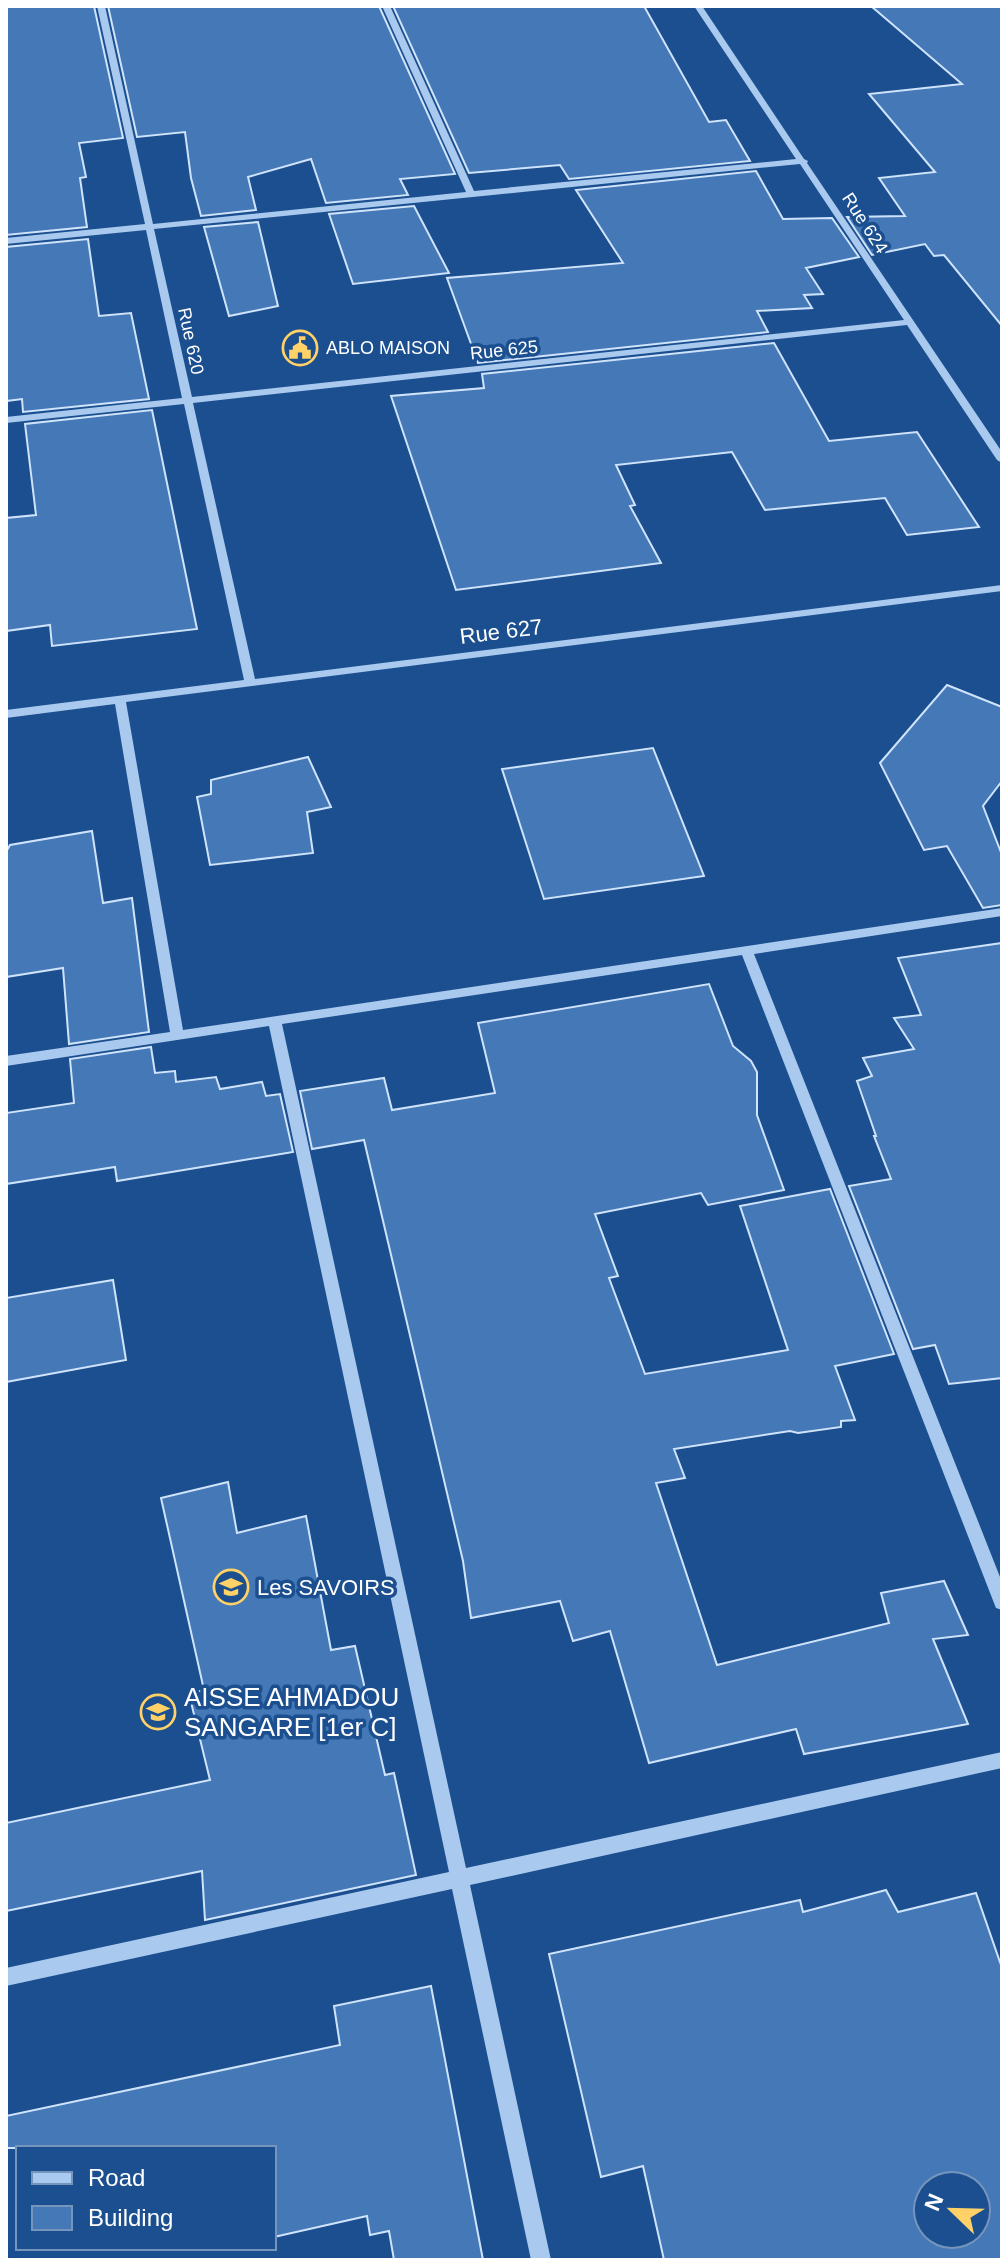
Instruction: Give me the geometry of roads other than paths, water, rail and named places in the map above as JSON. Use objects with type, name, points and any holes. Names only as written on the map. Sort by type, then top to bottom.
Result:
[{"type":"street","name":"Rue 620","points":[[101,6],[250,683]]},
{"type":"street","points":[[386,6],[471,194]]},
{"type":"street","name":"Rue 624","points":[[698,6],[1002,460]]},
{"type":"street","points":[[6,241],[804,161]]},
{"type":"street","name":"Rue 625","points":[[6,420],[910,322]]},
{"type":"street","name":"Rue 627","points":[[6,714],[1002,588]]},
{"type":"street","points":[[120,699],[177,1036]]},
{"type":"street","points":[[6,1061],[1002,912]]},
{"type":"street","points":[[746,950],[1002,1603]]},
{"type":"street","points":[[275,1021],[541,2260]]},
{"type":"street","points":[[6,1977],[1002,1760]]},
{"type":"place","name":"ABLO MAISON","points":[[300,348]]},
{"type":"place","name":"Les SAVOIRS","points":[[231,1587]]},
{"type":"place","name":"AISSE AHMADOU SANGARE [1er C]","points":[[158,1712]]}]
